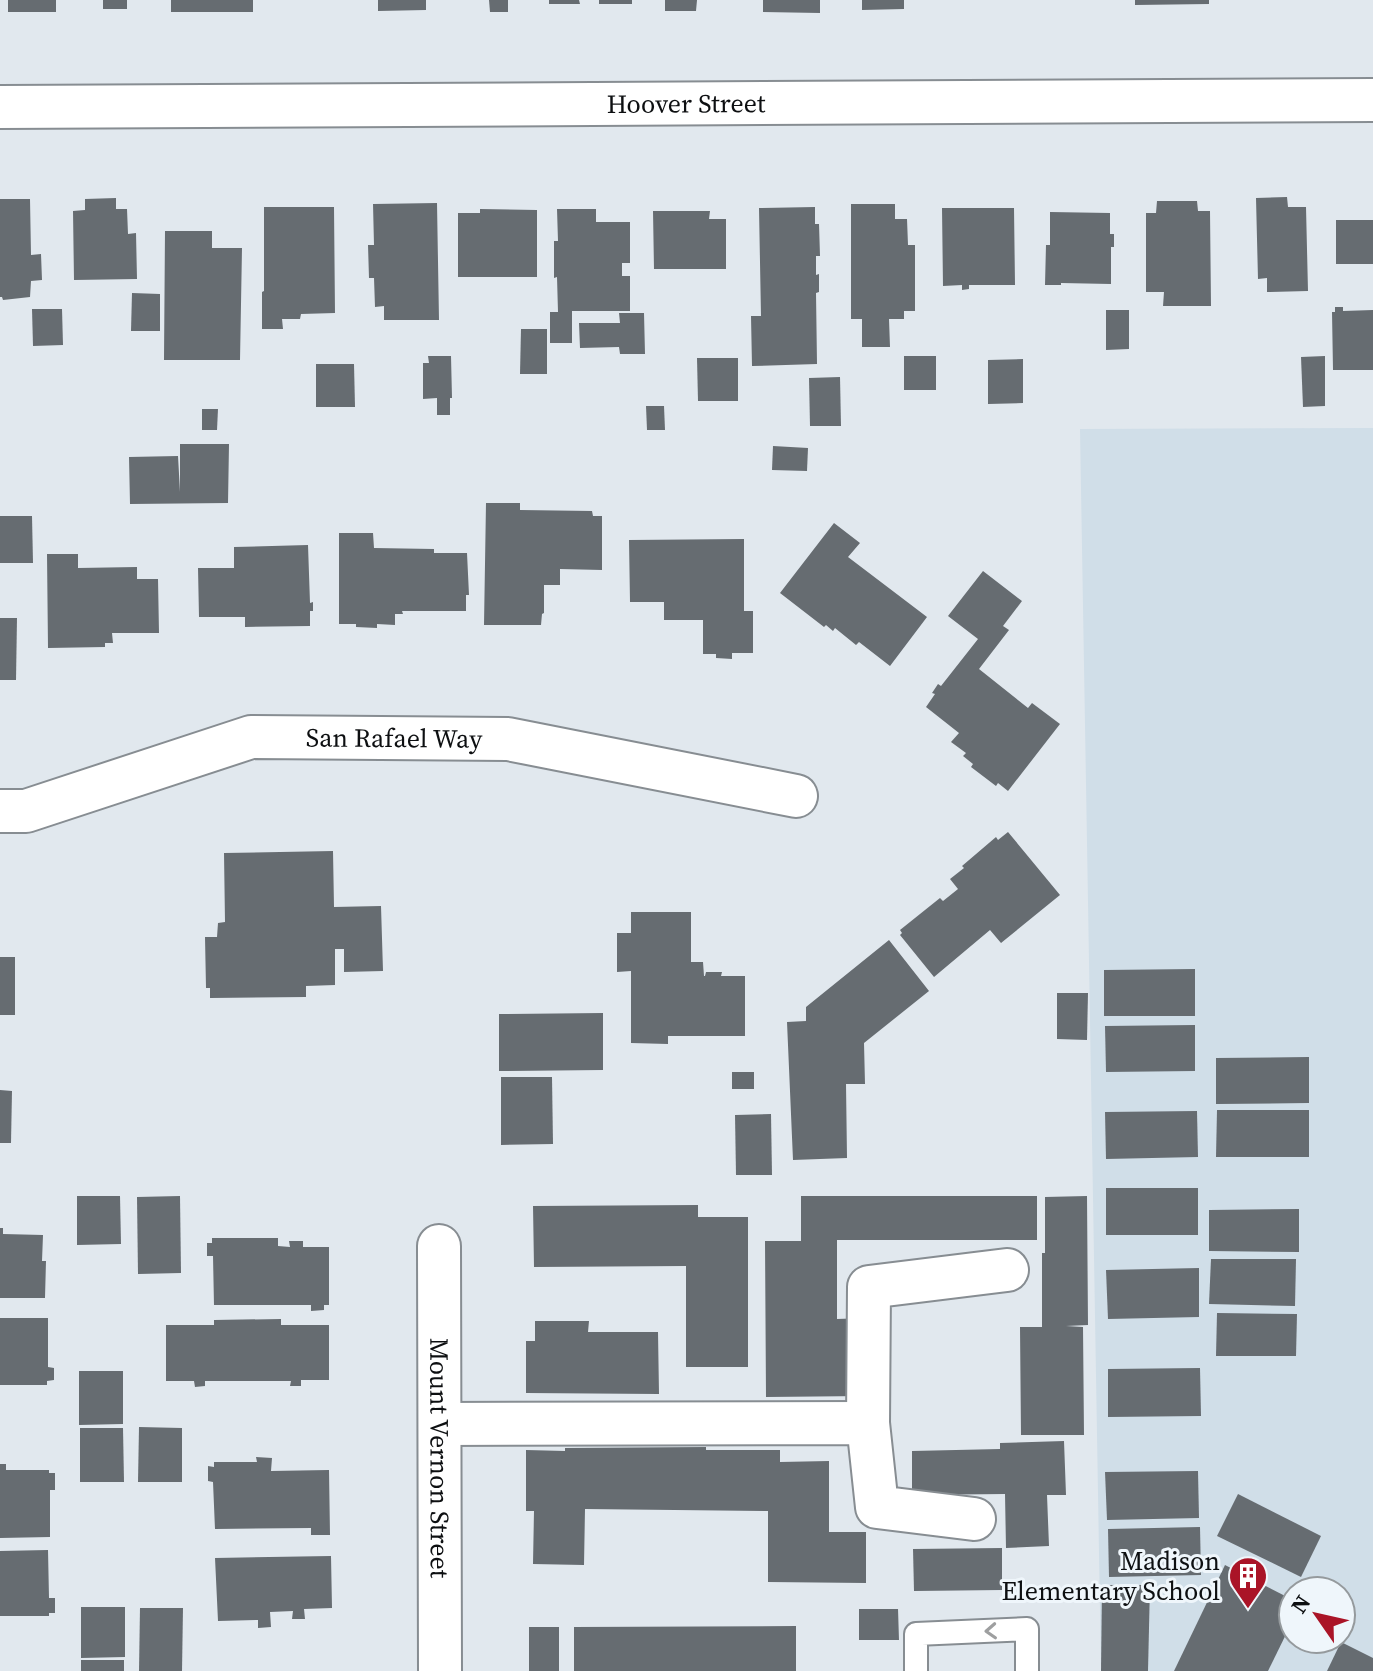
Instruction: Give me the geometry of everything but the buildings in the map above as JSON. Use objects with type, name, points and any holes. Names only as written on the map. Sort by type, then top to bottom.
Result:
[{"type":"street","name":"Hoover Street","points":[[0,107],[1373,100]]},
{"type":"street","name":"San Rafael Way","points":[[0,811],[26,811],[251,737],[508,739],[796,796]]},
{"type":"street","name":"Mount Vernon Street","points":[[439,1246],[440,1671]]},
{"type":"street","points":[[974,1519],[877,1507],[868,1423],[869,1287],[1007,1270]]},
{"type":"street","points":[[440,1424],[868,1423]]},
{"type":"lane","points":[[916,1671],[916,1634],[1027,1629],[1027,1671]]},
{"type":"shaded area","points":[[1373,428],[1373,1671],[1101,1671],[1080,429]]},
{"type":"place","name":"Madison Elementary School","points":[[1248,1610]]}]
